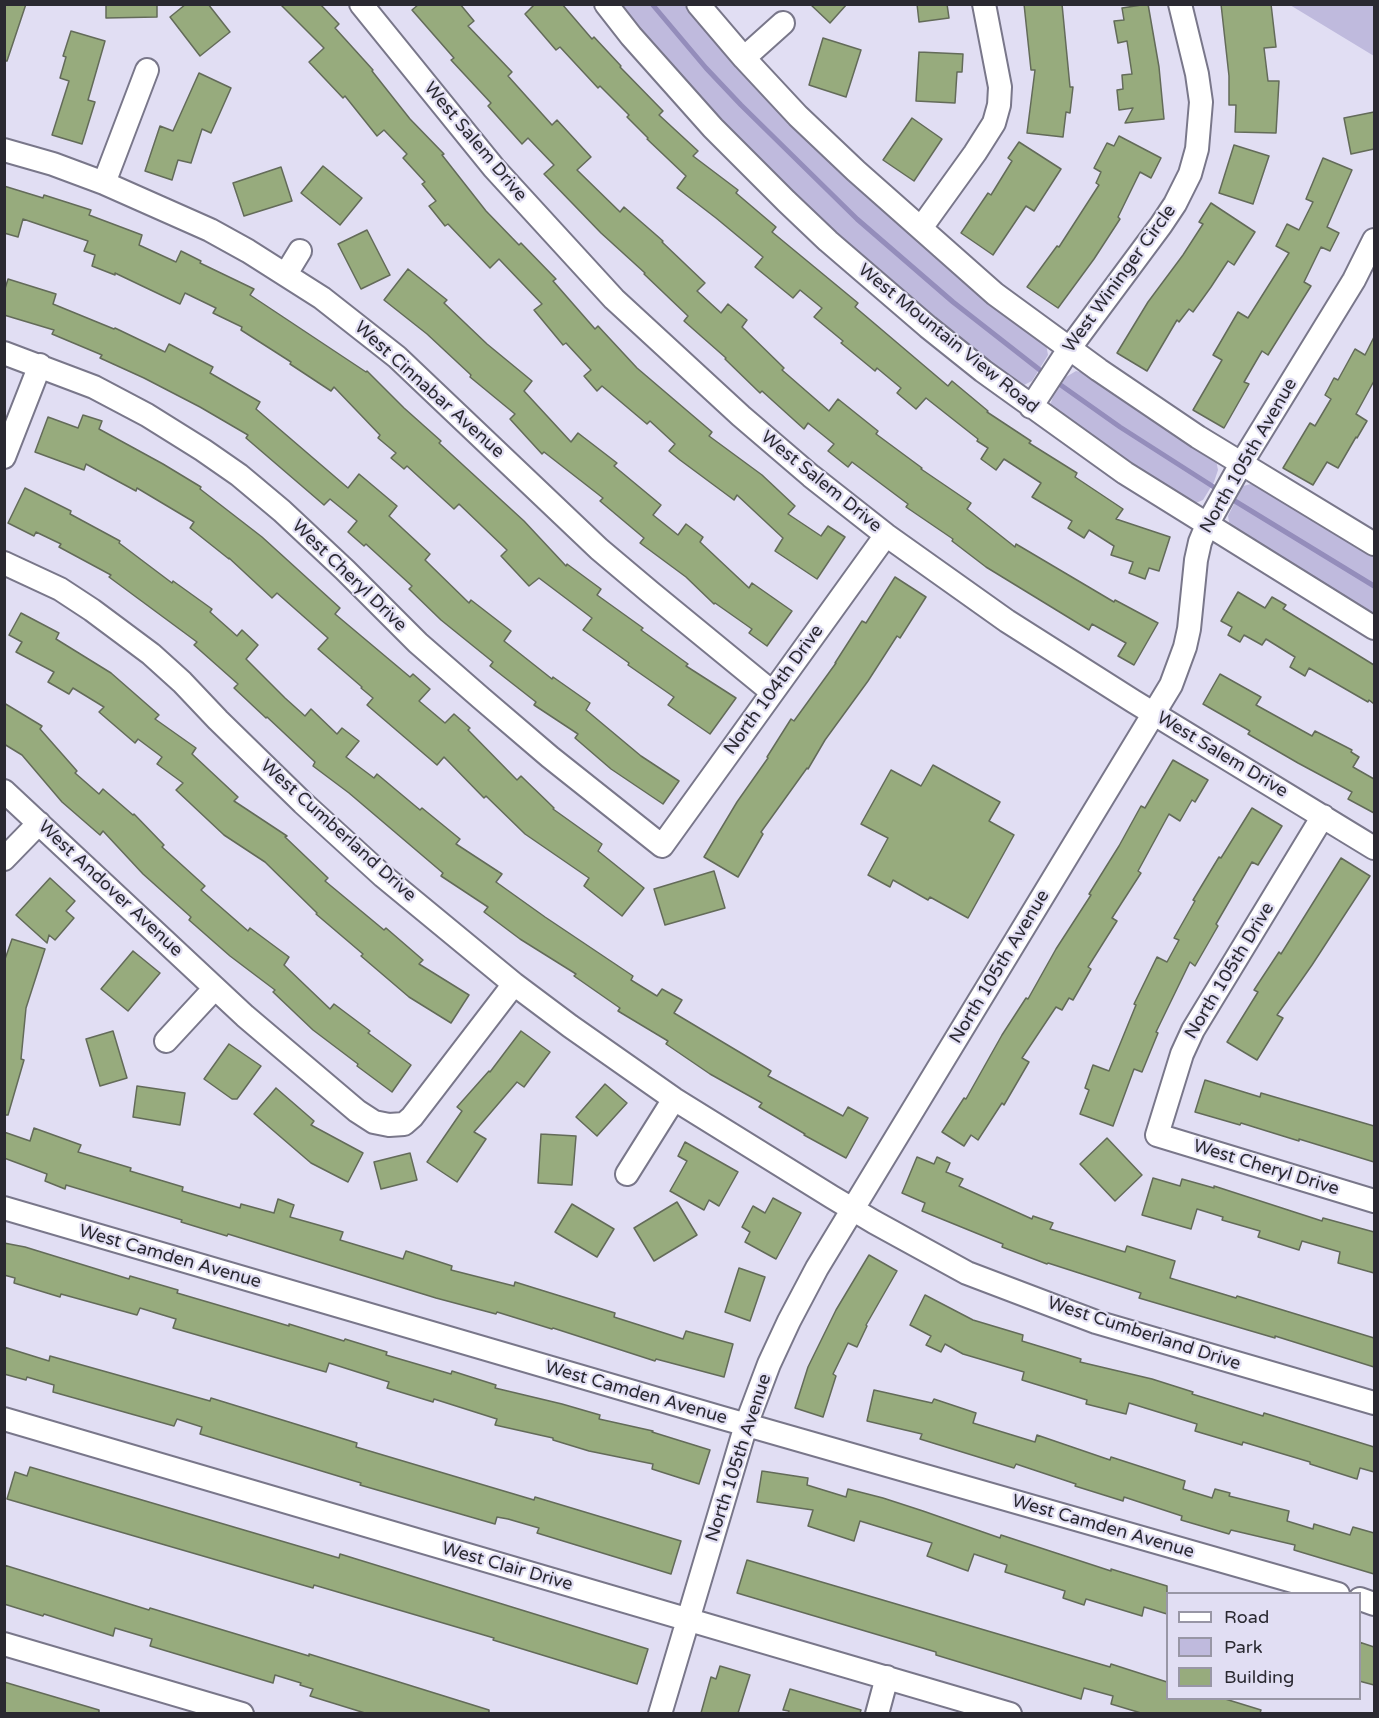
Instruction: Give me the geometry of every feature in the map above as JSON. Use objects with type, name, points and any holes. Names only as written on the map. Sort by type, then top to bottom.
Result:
[{"type":"street","name":"West Salem Drive","points":[[361,4],[494,168],[614,299],[741,416],[811,476],[886,535],[1007,621],[1374,848]]},
{"type":"street","name":"West Mountain View Road","points":[[606,4],[639,45],[713,128],[820,233],[928,327],[1031,407],[1125,473],[1374,628]]},
{"type":"street","points":[[698,4],[798,116],[856,171],[995,294],[1069,349],[1189,431],[1374,544]]},
{"type":"street","points":[[921,228],[994,123],[999,105],[1000,87],[984,4]]},
{"type":"street","name":"West Wininger Circle","points":[[1031,407],[1069,349],[1176,204],[1190,174],[1197,149],[1201,102],[1197,74],[1180,4]]},
{"type":"street","points":[[744,58],[783,23]]},
{"type":"street","points":[[104,183],[147,70]]},
{"type":"street","name":"West Cinnabar Avenue","points":[[4,150],[53,164],[104,183],[210,230],[286,274],[331,305],[397,357],[599,549],[772,692]]},
{"type":"street","name":"North 105th Avenue","points":[[660,1713],[746,1425],[789,1321],[817,1268],[1171,685],[1185,647],[1196,560],[1207,525],[1241,464],[1354,280],[1374,240]]},
{"type":"street","points":[[286,274],[300,251]]},
{"type":"street","name":"West Cheryl Drive","points":[[4,353],[94,387],[147,415],[239,475],[282,511],[345,570],[418,643],[550,757],[662,846]]},
{"type":"street","points":[[4,457],[40,365]]},
{"type":"street","name":"North 104th Drive","points":[[662,846],[886,535]]},
{"type":"street","name":"West Cumberland Drive","points":[[4,563],[60,589],[118,628],[151,654],[183,682],[218,720],[303,803],[383,876],[514,984],[674,1099],[853,1209],[967,1272],[1095,1323],[1374,1403]]},
{"type":"street","name":"West Andover Avenue","points":[[4,791],[214,988],[357,1111],[374,1122],[389,1125],[404,1124],[412,1118],[514,984]]},
{"type":"street","name":"North 105th Drive","points":[[1157,1136],[1182,1054],[1193,1030],[1323,816]]},
{"type":"street","points":[[4,859],[39,823]]},
{"type":"street","points":[[166,1041],[214,988]]},
{"type":"street","points":[[627,1174],[674,1099]]},
{"type":"street","name":"West Cheryl Drive","points":[[1157,1136],[1374,1201]]},
{"type":"street","name":"West Camden Avenue","points":[[4,1208],[746,1425],[1334,1592]]},
{"type":"street","name":"West Clair Drive","points":[[4,1419],[1010,1713]]},
{"type":"street","points":[[4,1644],[242,1713]]},
{"type":"street","points":[[877,1713],[887,1677]]},
{"type":"green space","points":[[613,5],[684,5],[739,66],[1046,344],[1048,355],[1032,381],[1020,387],[1011,384],[785,192]]},
{"type":"green space","points":[[1290,5],[1374,5],[1374,56]]},
{"type":"green space","points":[[1076,371],[1088,374],[1216,460],[1218,470],[1203,500],[1191,505],[1186,503],[1050,405],[1066,377]]},
{"type":"green space","points":[[1251,484],[1267,490],[1374,556],[1374,619],[1230,528],[1228,516],[1243,486]]},
{"type":"building","points":[[4,4],[26,4],[7,61],[4,61]]},
{"type":"building","points":[[106,4],[157,4],[157,17],[106,18]]},
{"type":"building","points":[[186,4],[208,4],[230,32],[200,56],[170,17]]},
{"type":"building","points":[[280,4],[320,4],[339,24],[335,28],[373,70],[410,119],[444,154],[442,155],[486,211],[556,279],[553,281],[595,329],[598,326],[637,368],[712,432],[709,436],[762,475],[795,506],[788,514],[821,536],[828,526],[845,537],[817,579],[775,551],[783,538],[737,495],[734,500],[669,451],[675,444],[650,421],[647,424],[602,386],[597,391],[584,376],[591,370],[566,343],[563,345],[534,310],[542,304],[499,259],[490,268],[448,224],[445,226],[429,206],[436,201],[422,184],[425,182],[403,158],[407,154],[384,130],[377,136],[345,96],[343,98],[309,62],[324,48]]},
{"type":"building","points":[[419,4],[460,4],[474,21],[468,26],[512,72],[508,76],[552,125],[557,120],[591,157],[577,170],[620,212],[624,207],[663,241],[705,283],[697,291],[721,313],[728,304],[747,320],[742,327],[784,368],[782,370],[829,411],[838,399],[878,431],[876,434],[921,469],[971,503],[967,509],[1015,547],[1016,544],[1114,602],[1115,600],[1158,623],[1134,665],[1118,656],[1126,643],[1092,624],[1089,630],[986,567],[952,541],[953,539],[906,507],[908,504],[852,462],[848,467],[828,451],[834,444],[808,423],[804,429],[762,391],[760,393],[726,358],[684,321],[688,316],[601,233],[544,174],[554,165],[528,138],[522,144],[488,106],[491,103],[451,60],[454,58],[412,10]]},
{"type":"building","points":[[535,4],[562,4],[592,39],[594,37],[663,111],[659,115],[698,151],[693,156],[738,190],[736,193],[776,227],[772,232],[858,303],[855,307],[948,386],[952,381],[987,412],[1031,441],[1029,443],[1077,473],[1075,477],[1123,509],[1116,519],[1170,537],[1159,571],[1149,568],[1145,579],[1129,573],[1133,562],[1111,555],[1114,546],[1089,530],[1084,538],[1068,528],[1072,521],[1032,497],[1041,483],[1004,459],[996,470],[981,459],[988,448],[977,441],[978,439],[926,398],[916,409],[897,393],[901,388],[877,368],[875,371],[814,317],[822,308],[800,290],[793,298],[755,267],[763,257],[677,188],[686,176],[647,139],[627,117],[629,115],[600,86],[598,88],[560,47],[556,50],[525,14]]},
{"type":"building","points":[[810,4],[847,4],[830,23]]},
{"type":"building","points":[[917,4],[947,4],[949,18],[919,22]]},
{"type":"building","points":[[1024,4],[1062,4],[1070,87],[1073,87],[1070,113],[1066,112],[1063,137],[1027,133],[1035,70],[1031,70]]},
{"type":"building","points":[[1148,4],[1159,67],[1164,119],[1125,123],[1133,108],[1119,110],[1117,90],[1123,89],[1122,75],[1132,74],[1127,41],[1118,43],[1114,21],[1124,20],[1122,8]]},
{"type":"building","points":[[1221,4],[1271,4],[1276,47],[1264,48],[1268,81],[1279,81],[1276,133],[1235,132],[1236,105],[1229,105],[1229,76]]},
{"type":"building","points":[[71,31],[105,41],[88,100],[95,102],[82,144],[52,135],[69,81],[60,78],[66,57],[63,56]]},
{"type":"building","points":[[823,38],[861,50],[846,97],[809,85]]},
{"type":"building","points":[[919,52],[963,54],[962,72],[957,72],[955,103],[916,101]]},
{"type":"building","points":[[199,73],[231,88],[211,133],[202,129],[191,163],[178,160],[172,180],[145,171],[160,126],[173,131]]},
{"type":"building","points":[[1374,112],[1374,149],[1351,154],[1344,118]]},
{"type":"building","points":[[912,118],[942,139],[914,181],[883,160]]},
{"type":"building","points":[[1119,136],[1161,158],[1151,178],[1140,172],[1118,217],[1120,219],[1058,308],[1027,287],[1057,246],[1059,247],[1099,185],[1096,183],[1101,172],[1094,168],[1107,143],[1114,146]]},
{"type":"building","points":[[1019,142],[1061,169],[1034,211],[1026,206],[993,255],[961,233],[988,193],[991,195],[1012,161],[1008,158]]},
{"type":"building","points":[[1234,145],[1269,156],[1253,204],[1219,193]]},
{"type":"building","points":[[1323,158],[1352,170],[1327,227],[1339,233],[1330,251],[1321,247],[1304,282],[1311,286],[1268,355],[1262,351],[1244,382],[1249,384],[1224,428],[1193,410],[1222,360],[1213,355],[1238,312],[1248,318],[1289,253],[1276,246],[1287,224],[1299,230],[1313,202],[1306,199]]},
{"type":"building","points":[[323,166],[362,198],[340,225],[301,193]]},
{"type":"building","points":[[281,167],[292,201],[244,216],[233,183]]},
{"type":"building","points":[[4,186],[43,198],[44,195],[91,210],[89,215],[142,235],[139,245],[176,262],[181,251],[201,261],[200,263],[254,289],[250,295],[367,371],[441,441],[439,443],[524,521],[566,566],[567,564],[601,589],[597,595],[643,628],[641,630],[688,664],[686,666],[736,698],[710,734],[668,705],[674,697],[583,630],[592,618],[539,578],[529,586],[501,556],[507,550],[459,504],[454,509],[407,466],[404,469],[391,458],[396,453],[378,438],[380,435],[334,387],[331,391],[241,330],[242,327],[213,313],[216,308],[185,293],[180,304],[115,273],[115,275],[92,266],[95,255],[84,251],[88,241],[23,219],[18,237],[4,233]]},
{"type":"building","points":[[1211,203],[1255,232],[1234,265],[1228,261],[1193,312],[1189,309],[1179,322],[1177,320],[1147,371],[1117,353],[1148,302],[1203,224],[1199,222]]},
{"type":"building","points":[[367,230],[390,275],[361,289],[338,244]]},
{"type":"building","points":[[408,269],[447,300],[444,303],[487,344],[532,381],[524,391],[571,442],[578,433],[617,463],[614,466],[661,505],[653,515],[678,535],[686,524],[703,537],[700,542],[749,588],[752,583],[792,611],[767,646],[749,633],[752,629],[714,604],[686,577],[640,543],[644,538],[600,501],[603,498],[544,452],[542,454],[510,419],[515,414],[470,377],[471,375],[427,334],[384,300]]},
{"type":"building","points":[[8,279],[56,294],[53,304],[115,328],[165,352],[169,344],[213,367],[210,373],[260,402],[256,409],[348,488],[359,474],[397,506],[389,516],[430,554],[425,560],[469,603],[471,600],[511,631],[504,641],[552,679],[553,677],[590,703],[586,710],[641,756],[679,781],[663,804],[611,769],[575,738],[578,734],[534,705],[536,702],[490,666],[493,662],[441,620],[409,589],[412,586],[366,544],[364,546],[348,532],[357,521],[330,499],[324,505],[246,438],[248,435],[200,407],[100,358],[102,355],[52,334],[54,330],[4,315],[4,292]]},
{"type":"building","points":[[1374,337],[1374,381],[1356,414],[1367,421],[1338,468],[1327,462],[1313,485],[1283,468],[1310,423],[1315,426],[1331,399],[1325,395],[1334,378],[1338,380],[1355,349],[1365,355]]},
{"type":"building","points":[[83,415],[102,421],[99,429],[201,487],[200,489],[262,537],[340,608],[335,614],[410,677],[413,674],[430,689],[419,701],[445,723],[454,714],[470,728],[468,730],[517,780],[521,776],[553,809],[602,844],[598,851],[644,888],[622,916],[584,886],[589,878],[525,834],[486,796],[484,798],[444,757],[437,765],[367,705],[373,698],[318,649],[328,638],[277,593],[272,598],[229,558],[190,528],[194,522],[137,488],[136,491],[86,464],[84,470],[35,452],[48,417],[78,428]]},
{"type":"building","points":[[25,488],[71,511],[70,514],[120,541],[119,543],[172,583],[173,581],[212,609],[210,612],[237,636],[242,630],[258,645],[246,659],[285,698],[305,716],[311,709],[337,734],[342,728],[359,741],[346,757],[374,778],[377,774],[420,810],[422,808],[460,839],[456,844],[502,874],[496,882],[633,976],[631,980],[657,996],[662,989],[682,1000],[674,1013],[771,1071],[768,1076],[843,1116],[848,1107],[868,1118],[846,1158],[759,1107],[762,1103],[710,1074],[666,1044],[668,1041],[618,1011],[620,1008],[574,976],[576,974],[520,939],[484,912],[488,907],[441,876],[443,873],[349,793],[313,766],[315,762],[234,688],[238,684],[194,645],[197,642],[109,577],[111,575],[59,547],[61,544],[36,532],[34,536],[8,523]]},
{"type":"building","points":[[895,577],[926,597],[900,638],[897,636],[825,740],[808,769],[761,832],[763,834],[738,877],[704,857],[791,719],[794,721],[836,663],[862,621],[866,623]]},
{"type":"building","points":[[1238,592],[1265,608],[1272,597],[1286,605],[1283,609],[1374,665],[1374,704],[1309,668],[1305,676],[1290,667],[1295,657],[1266,639],[1262,645],[1244,635],[1240,642],[1228,635],[1232,627],[1221,621]]},
{"type":"building","points":[[21,613],[59,633],[56,639],[111,673],[159,715],[155,719],[196,748],[192,754],[238,797],[234,801],[287,836],[285,837],[328,878],[325,881],[423,960],[419,964],[469,995],[451,1023],[409,997],[316,914],[265,862],[224,835],[176,790],[183,783],[157,764],[162,757],[138,739],[135,743],[99,712],[104,707],[73,688],[69,694],[48,682],[54,672],[16,652],[22,642],[9,635]]},
{"type":"building","points":[[1220,674],[1261,697],[1256,705],[1312,736],[1315,731],[1352,750],[1351,752],[1359,757],[1353,767],[1374,779],[1374,813],[1348,799],[1352,792],[1248,734],[1250,731],[1203,704]]},
{"type":"building","points":[[4,703],[42,726],[40,729],[77,771],[75,773],[99,794],[103,789],[134,814],[164,845],[162,847],[205,886],[201,890],[248,931],[250,928],[289,957],[284,965],[330,1009],[334,1004],[411,1065],[392,1092],[313,1030],[273,992],[275,990],[230,956],[189,920],[191,917],[143,874],[103,831],[100,835],[62,802],[22,755],[4,744]]},
{"type":"building","points":[[1173,760],[1208,780],[1195,802],[1192,800],[1180,821],[1169,814],[1138,871],[1141,873],[1112,918],[1117,921],[1088,967],[1091,969],[1073,1000],[1069,998],[1062,1010],[1056,1007],[1022,1058],[1029,1062],[1004,1105],[1002,1103],[978,1140],[971,1135],[964,1146],[942,1132],[964,1098],[966,1099],[1002,1035],[1026,998],[1028,999],[1056,949],[1091,895],[1089,894],[1141,806],[1145,808]]},
{"type":"building","points":[[933,765],[1000,802],[989,821],[1014,835],[968,918],[930,897],[928,900],[893,880],[890,887],[868,875],[888,838],[861,824],[891,770],[921,786]]},
{"type":"building","points":[[1252,808],[1282,826],[1258,865],[1252,862],[1195,966],[1190,962],[1156,1032],[1158,1033],[1142,1072],[1134,1069],[1113,1126],[1080,1114],[1089,1090],[1085,1088],[1093,1065],[1109,1071],[1136,1005],[1134,1004],[1157,957],[1167,962],[1179,940],[1174,938],[1195,901],[1193,900]]},
{"type":"building","points":[[1341,858],[1370,876],[1277,1015],[1283,1018],[1257,1060],[1227,1042],[1258,992],[1254,990],[1279,952],[1281,954]]},
{"type":"building","points":[[714,871],[725,908],[665,925],[654,889]]},
{"type":"building","points":[[50,878],[75,901],[66,911],[74,918],[55,940],[49,935],[47,943],[16,915]]},
{"type":"building","points":[[12,939],[45,949],[26,1008],[21,1059],[24,1060],[8,1115],[4,1115],[4,962]]},
{"type":"building","points":[[133,951],[160,973],[128,1011],[101,989]]},
{"type":"building","points":[[113,1031],[127,1078],[100,1086],[86,1039]]},
{"type":"building","points":[[521,1031],[550,1052],[524,1087],[517,1082],[474,1132],[486,1139],[457,1182],[427,1162],[462,1111],[457,1107],[490,1072]]},
{"type":"building","points":[[229,1044],[261,1066],[237,1099],[232,1099],[204,1079]]},
{"type":"building","points":[[1205,1080],[1260,1097],[1261,1093],[1374,1126],[1374,1162],[1299,1139],[1299,1141],[1195,1112]]},
{"type":"building","points":[[605,1084],[627,1103],[597,1136],[576,1117]]},
{"type":"building","points":[[137,1086],[185,1093],[180,1125],[133,1117]]},
{"type":"building","points":[[276,1088],[314,1121],[311,1125],[363,1153],[348,1182],[311,1163],[254,1114]]},
{"type":"building","points":[[34,1128],[81,1145],[78,1152],[183,1187],[182,1191],[240,1208],[241,1204],[274,1213],[278,1199],[294,1205],[290,1217],[343,1232],[340,1240],[403,1259],[406,1251],[452,1266],[451,1270],[514,1286],[515,1282],[615,1313],[614,1317],[683,1339],[686,1331],[733,1344],[724,1377],[656,1359],[655,1361],[553,1328],[436,1298],[66,1185],[65,1189],[45,1181],[47,1174],[4,1158],[4,1132],[30,1141]]},
{"type":"building","points":[[541,1134],[576,1136],[572,1185],[538,1183]]},
{"type":"building","points":[[1107,1138],[1142,1175],[1115,1201],[1080,1164]]},
{"type":"building","points":[[685,1142],[738,1172],[719,1206],[709,1200],[704,1210],[670,1191],[687,1161],[678,1156]]},
{"type":"building","points":[[410,1153],[417,1180],[381,1189],[374,1162]]},
{"type":"building","points":[[917,1157],[934,1164],[937,1157],[950,1163],[946,1172],[963,1179],[959,1186],[1032,1219],[1033,1216],[1053,1223],[1050,1229],[1125,1252],[1127,1246],[1175,1261],[1170,1278],[1374,1338],[1374,1367],[1275,1336],[1275,1338],[1139,1298],[1141,1293],[1047,1264],[1002,1247],[1003,1244],[922,1211],[925,1203],[902,1193]]},
{"type":"building","points":[[1153,1178],[1180,1186],[1182,1179],[1214,1188],[1214,1186],[1322,1221],[1323,1218],[1374,1232],[1374,1273],[1338,1263],[1340,1252],[1302,1241],[1299,1250],[1258,1237],[1260,1231],[1222,1220],[1223,1217],[1197,1209],[1191,1229],[1142,1215]]},
{"type":"building","points":[[773,1198],[801,1213],[776,1259],[745,1242],[750,1232],[742,1227],[753,1206],[765,1213]]},
{"type":"building","points":[[677,1202],[697,1235],[654,1261],[634,1228]]},
{"type":"building","points":[[572,1204],[614,1229],[597,1257],[555,1232]]},
{"type":"building","points":[[4,1243],[25,1247],[129,1279],[130,1276],[178,1290],[177,1293],[289,1326],[289,1324],[344,1341],[345,1339],[387,1352],[386,1355],[451,1374],[452,1371],[496,1385],[495,1388],[562,1404],[600,1415],[599,1419],[653,1431],[710,1450],[699,1484],[652,1469],[653,1464],[589,1451],[553,1440],[553,1438],[495,1425],[497,1419],[434,1399],[433,1402],[387,1388],[389,1382],[329,1363],[326,1372],[173,1328],[176,1319],[140,1308],[137,1315],[61,1294],[60,1297],[14,1283],[15,1278],[4,1275]]},
{"type":"building","points":[[869,1255],[897,1271],[866,1325],[857,1347],[848,1343],[833,1374],[836,1376],[823,1417],[795,1408],[808,1367],[836,1310]]},
{"type":"building","points":[[739,1268],[765,1277],[750,1321],[725,1312]]},
{"type":"building","points":[[925,1295],[973,1320],[1023,1335],[1022,1341],[1081,1359],[1080,1362],[1152,1379],[1263,1416],[1264,1413],[1374,1447],[1374,1472],[1360,1468],[1357,1479],[1243,1442],[1242,1445],[1195,1431],[1197,1424],[1129,1403],[1126,1414],[1086,1404],[1087,1400],[1022,1380],[1024,1372],[963,1354],[945,1344],[941,1352],[926,1345],[931,1336],[910,1325]]},
{"type":"building","points":[[4,1347],[49,1361],[50,1356],[210,1401],[211,1398],[357,1443],[356,1447],[681,1541],[671,1574],[537,1533],[539,1528],[508,1519],[497,1517],[495,1524],[360,1485],[361,1483],[200,1434],[202,1427],[177,1419],[174,1426],[53,1392],[54,1385],[27,1377],[26,1380],[4,1374]]},
{"type":"building","points":[[874,1390],[932,1403],[934,1399],[976,1413],[973,1423],[1035,1442],[1037,1435],[1110,1460],[1111,1457],[1185,1481],[1183,1489],[1212,1498],[1215,1489],[1230,1493],[1229,1496],[1289,1511],[1287,1521],[1313,1529],[1314,1524],[1350,1535],[1353,1527],[1374,1533],[1374,1574],[1294,1550],[1295,1545],[1231,1530],[1229,1534],[1181,1520],[1182,1516],[1124,1497],[1123,1501],[1016,1464],[1014,1468],[920,1439],[922,1434],[867,1421]]},
{"type":"building","points":[[30,1467],[339,1558],[340,1554],[648,1649],[637,1684],[493,1640],[494,1638],[314,1585],[313,1588],[7,1499],[15,1472],[27,1476]]},
{"type":"building","points":[[762,1471],[808,1478],[807,1485],[846,1497],[848,1489],[883,1498],[1000,1538],[1001,1535],[1111,1571],[1111,1569],[1167,1586],[1166,1614],[1144,1607],[1142,1616],[1086,1599],[1084,1605],[1063,1598],[1065,1591],[1005,1572],[1007,1565],[974,1554],[968,1571],[927,1556],[932,1543],[860,1521],[854,1541],[808,1526],[813,1510],[757,1502]]},
{"type":"building","points":[[747,1560],[1166,1682],[1166,1700],[1228,1700],[1261,1710],[1260,1713],[1141,1713],[1111,1704],[1113,1696],[1084,1688],[1081,1699],[936,1655],[936,1652],[737,1593]]},
{"type":"building","points":[[4,1565],[149,1610],[150,1608],[309,1656],[309,1654],[489,1710],[489,1713],[365,1713],[310,1696],[313,1689],[275,1675],[273,1683],[150,1646],[152,1639],[115,1628],[113,1636],[44,1614],[43,1616],[4,1604]]},
{"type":"building","points":[[1361,1643],[1374,1647],[1374,1685],[1361,1682]]},
{"type":"building","points":[[720,1666],[750,1675],[738,1713],[701,1713],[711,1677],[716,1679]]},
{"type":"building","points":[[4,1682],[99,1710],[99,1713],[4,1713]]},
{"type":"building","points":[[790,1689],[861,1710],[860,1713],[788,1713],[789,1711],[783,1710]]},
{"type":"waterway","points":[[652,4],[741,105],[857,219],[953,302],[1045,374]]},
{"type":"waterway","points":[[1055,381],[1120,427],[1220,491]]},
{"type":"waterway","points":[[1230,498],[1374,586]]}]
